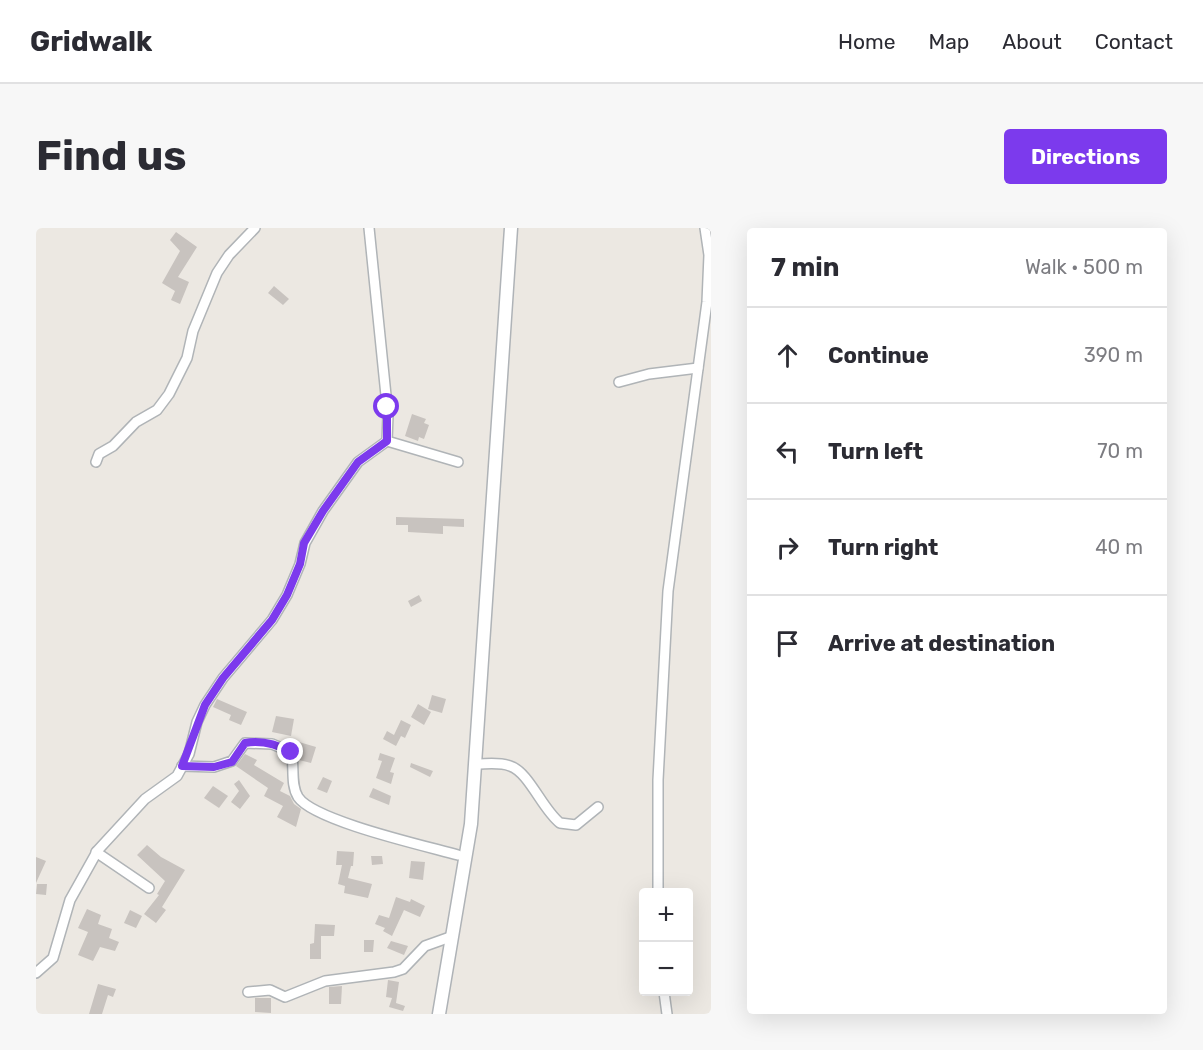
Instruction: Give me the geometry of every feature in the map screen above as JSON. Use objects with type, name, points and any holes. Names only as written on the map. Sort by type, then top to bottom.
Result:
[{"type":"main road","points":[[439,1014],[471,824],[477,764],[511,228]]},
{"type":"street","points":[[96,462],[99,454],[117,443],[136,422],[157,410],[169,394],[187,358],[193,331],[217,273],[229,255],[255,228]]},
{"type":"street","points":[[369,228],[388,415],[387,441]]},
{"type":"street","points":[[658,888],[658,780],[668,591],[709,304],[709,255],[705,228]]},
{"type":"street","points":[[619,382],[649,374],[699,368]]},
{"type":"street","points":[[387,441],[458,462]]},
{"type":"street","points":[[36,973],[53,958],[70,900],[96,852],[139,805],[168,784],[182,766],[205,705],[223,678],[272,620],[287,595],[300,564],[304,543],[323,511],[358,462],[387,441]]},
{"type":"street","points":[[182,766],[214,767],[232,762],[245,743],[272,744],[291,752],[296,794],[308,806],[331,818],[458,855]]},
{"type":"street","points":[[477,764],[504,764],[522,771],[539,800],[560,823],[576,825],[598,807]]},
{"type":"street","points":[[96,852],[149,888]]},
{"type":"street","points":[[248,992],[270,990],[285,997],[325,981],[394,972],[403,969],[425,946],[453,936]]},
{"type":"street","points":[[665,996],[668,1014]]},
{"type":"building","points":[[176,232],[197,247],[178,277],[189,282],[180,304],[171,300],[175,291],[162,283],[180,251],[170,240]]},
{"type":"building","points":[[274,286],[289,299],[283,305],[268,293]]},
{"type":"building","points":[[412,414],[426,419],[424,423],[429,425],[424,439],[419,437],[418,441],[405,436]]},
{"type":"building","points":[[396,517],[464,519],[464,527],[443,526],[443,534],[408,532],[408,525],[396,525]]},
{"type":"building","points":[[419,595],[422,601],[411,607],[408,601]]},
{"type":"building","points":[[432,695],[446,699],[442,713],[428,709]]},
{"type":"building","points":[[217,699],[247,712],[241,725],[229,720],[231,715],[213,707]]},
{"type":"building","points":[[418,704],[431,712],[424,725],[411,717]]},
{"type":"building","points":[[276,716],[294,719],[291,736],[272,732]]},
{"type":"building","points":[[401,720],[411,725],[405,738],[401,736],[396,746],[383,739],[387,731],[394,735]]},
{"type":"building","points":[[299,742],[316,747],[311,763],[299,760]]},
{"type":"building","points":[[380,753],[395,758],[390,772],[394,773],[391,784],[376,778],[382,761],[378,760]]},
{"type":"building","points":[[245,754],[257,760],[254,765],[284,783],[280,791],[290,796],[294,804],[301,809],[296,827],[277,817],[283,806],[264,796],[268,788],[236,766]]},
{"type":"building","points":[[411,763],[433,771],[430,777],[410,767]]},
{"type":"building","points":[[323,777],[332,781],[327,793],[317,789]]},
{"type":"building","points":[[239,780],[250,796],[240,809],[231,802],[239,791],[234,784]]},
{"type":"building","points":[[213,786],[228,796],[219,808],[204,798]]},
{"type":"building","points":[[373,788],[391,796],[389,805],[369,797]]},
{"type":"building","points":[[147,845],[161,857],[185,870],[162,907],[166,910],[156,923],[144,914],[159,895],[157,894],[165,881],[137,855]]},
{"type":"building","points":[[337,851],[354,852],[353,866],[351,866],[348,878],[372,884],[368,898],[344,893],[345,886],[338,884],[342,865],[336,865]]},
{"type":"building","points":[[371,856],[382,856],[383,864],[372,865]]},
{"type":"building","points":[[36,857],[46,861],[36,883]]},
{"type":"building","points":[[411,861],[425,862],[423,880],[409,878]]},
{"type":"building","points":[[37,884],[47,884],[46,895],[36,894]]},
{"type":"building","points":[[396,897],[410,902],[411,899],[425,906],[420,917],[404,910],[392,936],[383,931],[385,928],[375,924],[379,915],[389,918]]},
{"type":"building","points":[[87,909],[101,915],[98,924],[112,929],[109,938],[119,942],[115,951],[100,947],[93,961],[78,955],[88,932],[78,928]]},
{"type":"building","points":[[130,910],[142,916],[136,928],[124,923]]},
{"type":"building","points":[[315,924],[335,925],[334,936],[321,936],[321,959],[310,959],[310,944],[314,943]]},
{"type":"building","points":[[364,940],[374,940],[373,952],[364,952]]},
{"type":"building","points":[[391,941],[408,946],[404,955],[387,948]]},
{"type":"building","points":[[388,980],[399,982],[396,1003],[405,1006],[403,1011],[389,1007],[392,998],[386,997]]},
{"type":"building","points":[[98,984],[116,989],[113,997],[108,995],[102,1014],[89,1014]]},
{"type":"building","points":[[342,986],[341,1004],[329,1004],[329,987]]},
{"type":"building","points":[[255,998],[271,998],[271,1013],[255,1012]]},
{"type":"route","points":[[291,752],[272,744],[252,742],[245,743],[232,762],[214,767],[182,766],[189,754],[196,722],[205,705],[223,678],[272,620],[287,595],[300,564],[304,543],[323,511],[358,462],[387,441],[387,407]]}]
